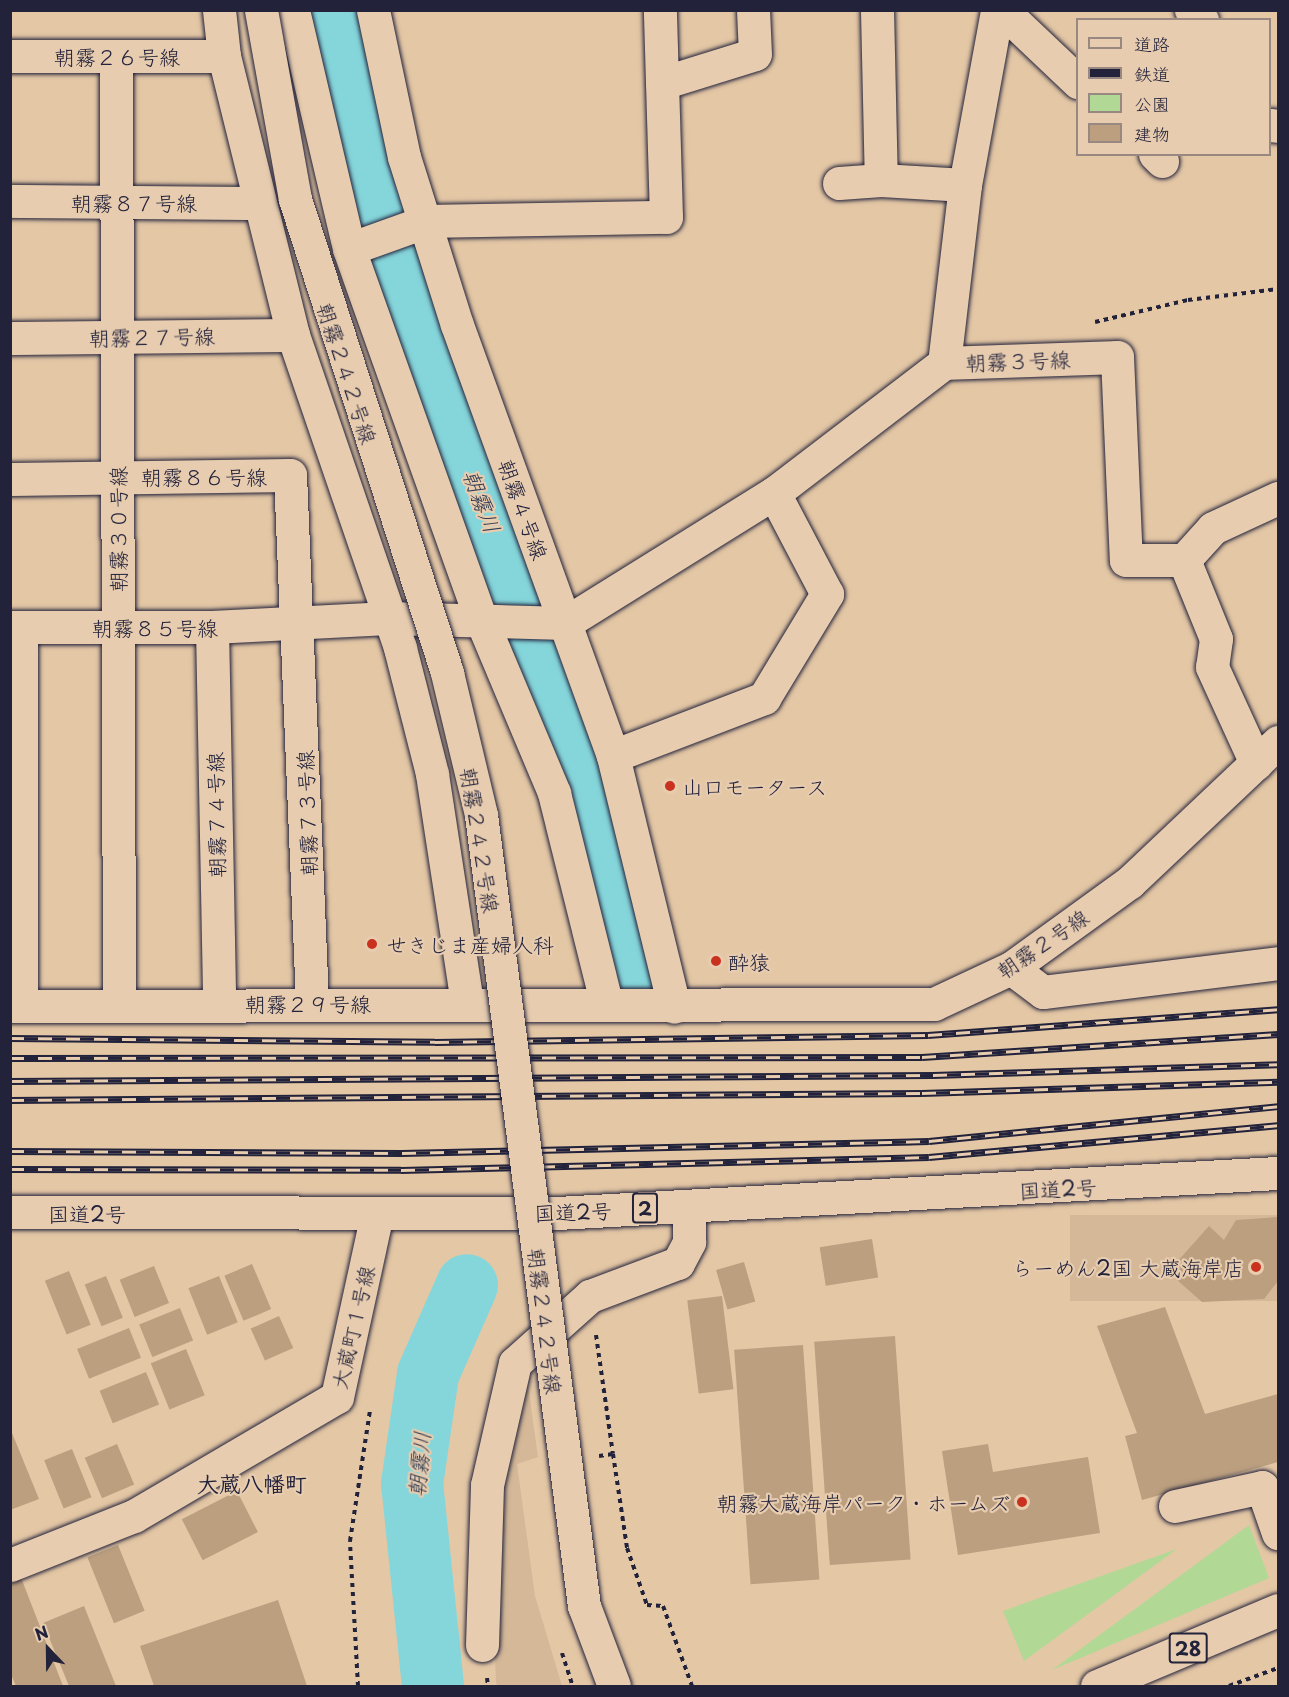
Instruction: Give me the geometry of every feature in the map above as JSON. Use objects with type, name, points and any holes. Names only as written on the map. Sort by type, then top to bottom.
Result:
[{"type":"main road","points":[[219,10],[224,56],[258,203],[293,335],[388,618],[432,774],[467,1004]]},
{"type":"main road","name":"朝霧２４２号線","points":[[261,10],[295,199],[447,673],[481,815],[584,1606],[614,1686]]},
{"type":"main road","points":[[293,10],[360,245],[554,793],[641,1005]]},
{"type":"main road","name":"朝霧４号線","points":[[373,10],[404,157],[422,223],[560,623],[613,756],[641,1005]]},
{"type":"main road","points":[[360,245],[422,223],[666,217],[660,10]]},
{"type":"main road","points":[[662,82],[755,54],[753,10]]},
{"type":"main road","points":[[877,10],[880,180]]},
{"type":"main road","points":[[944,363],[965,185],[997,10]]},
{"type":"main road","points":[[1002,10],[1076,80]]},
{"type":"main road","name":"朝霧２６号線","points":[[10,56],[224,56]]},
{"type":"main road","name":"朝霧３０号線","points":[[116,57],[118,1002]]},
{"type":"main road","points":[[839,183],[880,180],[965,185]]},
{"type":"main road","name":"朝霧８７号線","points":[[10,201],[258,203]]},
{"type":"main road","name":"朝霧２７号線","points":[[10,338],[293,335]]},
{"type":"main road","name":"朝霧３号線","points":[[560,623],[774,493],[944,363],[1118,357],[1126,560],[1184,560]]},
{"type":"main road","name":"朝霧８６号線","points":[[10,479],[290,476],[300,623]]},
{"type":"main road","points":[[613,756],[764,698],[827,594],[774,493]]},
{"type":"main road","points":[[1267,752],[1212,668],[1216,639],[1184,560],[1213,528],[1278,498]]},
{"type":"main road","name":"朝霧８５号線","points":[[16,627],[212,627],[388,618],[494,620]]},
{"type":"main road","points":[[494,620],[560,623]]},
{"type":"main road","name":"朝霧７３号線","points":[[300,623],[312,1002]]},
{"type":"main road","points":[[16,627],[16,1006]]},
{"type":"main road","name":"朝霧７４号線","points":[[212,627],[219,1003]]},
{"type":"main road","name":"朝霧２号線","points":[[641,1005],[934,1005],[1011,968],[1130,882],[1267,752]]},
{"type":"main road","points":[[1011,968],[1043,992],[1278,963]]},
{"type":"main road","name":"朝霧２９号線","points":[[16,1006],[118,1002],[641,1005]]},
{"type":"main road","name":"国道2号","points":[[10,1212],[377,1214],[689,1206],[1278,1173]]},
{"type":"main road","points":[[482,1645],[487,1485],[515,1363],[590,1296],[678,1263],[688,1242],[689,1206]]},
{"type":"main road","name":"大蔵町１号線","points":[[10,1565],[134,1516],[337,1397],[377,1214]]},
{"type":"main road","points":[[1175,1506],[1262,1488],[1278,1533]]},
{"type":"main road","name":"28","points":[[1097,1686],[1278,1610]]},
{"type":"path","points":[[1091,323],[1188,300],[1278,289]]},
{"type":"path","points":[[590,1296],[613,1454]]},
{"type":"path","points":[[358,1686],[351,1541],[371,1400]]},
{"type":"path","points":[[1229,1686],[1278,1668]]},
{"type":"shaded area","points":[[1070,1215],[1278,1215],[1278,1301],[1070,1301]]},
{"type":"shaded area","points":[[528,1385],[538,1457],[517,1464],[535,1596],[562,1686],[497,1686],[496,1682],[492,1583],[501,1478],[513,1416]]},
{"type":"green space","points":[[1249,1525],[1269,1578],[1052,1670]]},
{"type":"green space","points":[[1177,1549],[1024,1661],[1003,1611]]},
{"type":"building","points":[[1278,1217],[1278,1281],[1264,1299],[1202,1302],[1168,1272],[1209,1226],[1224,1240],[1236,1220]]},
{"type":"building","points":[[872,1239],[878,1278],[826,1286],[820,1247]]},
{"type":"building","points":[[744,1262],[755,1301],[727,1309],[716,1270]]},
{"type":"building","points":[[252,1264],[271,1309],[244,1321],[224,1276]]},
{"type":"building","points":[[154,1266],[169,1303],[135,1317],[120,1280]]},
{"type":"building","points":[[69,1271],[91,1325],[67,1335],[45,1281]]},
{"type":"building","points":[[106,1276],[123,1318],[102,1326],[85,1285]]},
{"type":"building","points":[[219,1276],[238,1322],[207,1335],[188,1288]]},
{"type":"building","points":[[722,1296],[733,1389],[699,1394],[687,1300]]},
{"type":"building","points":[[1165,1307],[1205,1414],[1278,1394],[1278,1462],[1142,1500],[1125,1436],[1137,1433],[1097,1326]]},
{"type":"building","points":[[180,1308],[193,1340],[152,1357],[139,1324]]},
{"type":"building","points":[[279,1316],[293,1348],[265,1361],[251,1329]]},
{"type":"building","points":[[129,1328],[141,1358],[89,1379],[77,1349]]},
{"type":"building","points":[[895,1336],[911,1559],[830,1565],[814,1342]]},
{"type":"building","points":[[803,1345],[819,1579],[751,1584],[734,1350]]},
{"type":"building","points":[[186,1349],[205,1395],[169,1410],[151,1363]]},
{"type":"building","points":[[146,1372],[159,1404],[113,1423],[100,1391]]},
{"type":"building","points":[[10,1428],[39,1499],[10,1510]]},
{"type":"building","points":[[117,1444],[134,1485],[102,1498],[85,1458]]},
{"type":"building","name":"朝霧大蔵海岸パーク・ホームズ","points":[[988,1444],[993,1472],[1088,1457],[1100,1533],[958,1555],[942,1451]]},
{"type":"building","points":[[72,1449],[91,1497],[64,1508],[44,1460]]},
{"type":"building","points":[[237,1491],[258,1532],[203,1560],[182,1519]]},
{"type":"building","points":[[118,1545],[145,1611],[114,1623],[87,1557]]},
{"type":"building","points":[[20,1575],[63,1686],[16,1686],[10,1672],[10,1579]]},
{"type":"building","points":[[278,1600],[307,1686],[154,1686],[140,1646]]},
{"type":"building","points":[[84,1606],[116,1686],[69,1686],[43,1623]]},
{"type":"waterway","name":"朝霧川","points":[[340,10],[368,155],[429,361],[539,650],[649,986]]},
{"type":"waterway","name":"朝霧川","points":[[433,1686],[412,1484],[428,1374],[467,1285]]},
{"type":"railway","points":[[10,1038],[435,1042],[928,1035],[1278,1009]]},
{"type":"railway","points":[[10,1058],[922,1057],[1278,1034]]},
{"type":"railway","points":[[10,1081],[933,1075],[1278,1064]]},
{"type":"railway","points":[[10,1100],[922,1093],[1278,1082]]},
{"type":"railway","points":[[10,1151],[402,1153],[929,1141],[1278,1106]]},
{"type":"railway","points":[[10,1169],[401,1170],[929,1157],[1278,1125]]},
{"type":"place","name":"山口モータース","points":[[670,786]]},
{"type":"place","name":"せきじま産婦人科","points":[[372,944]]},
{"type":"place","name":"酔猿","points":[[716,961]]},
{"type":"place","name":"らーめん2国 大蔵海岸店","points":[[1256,1267]]},
{"type":"place","name":"朝霧大蔵海岸パーク・ホームズ","points":[[1022,1502]]},
{"type":"district","name":"大蔵八幡町","points":[[252,1483]]}]
